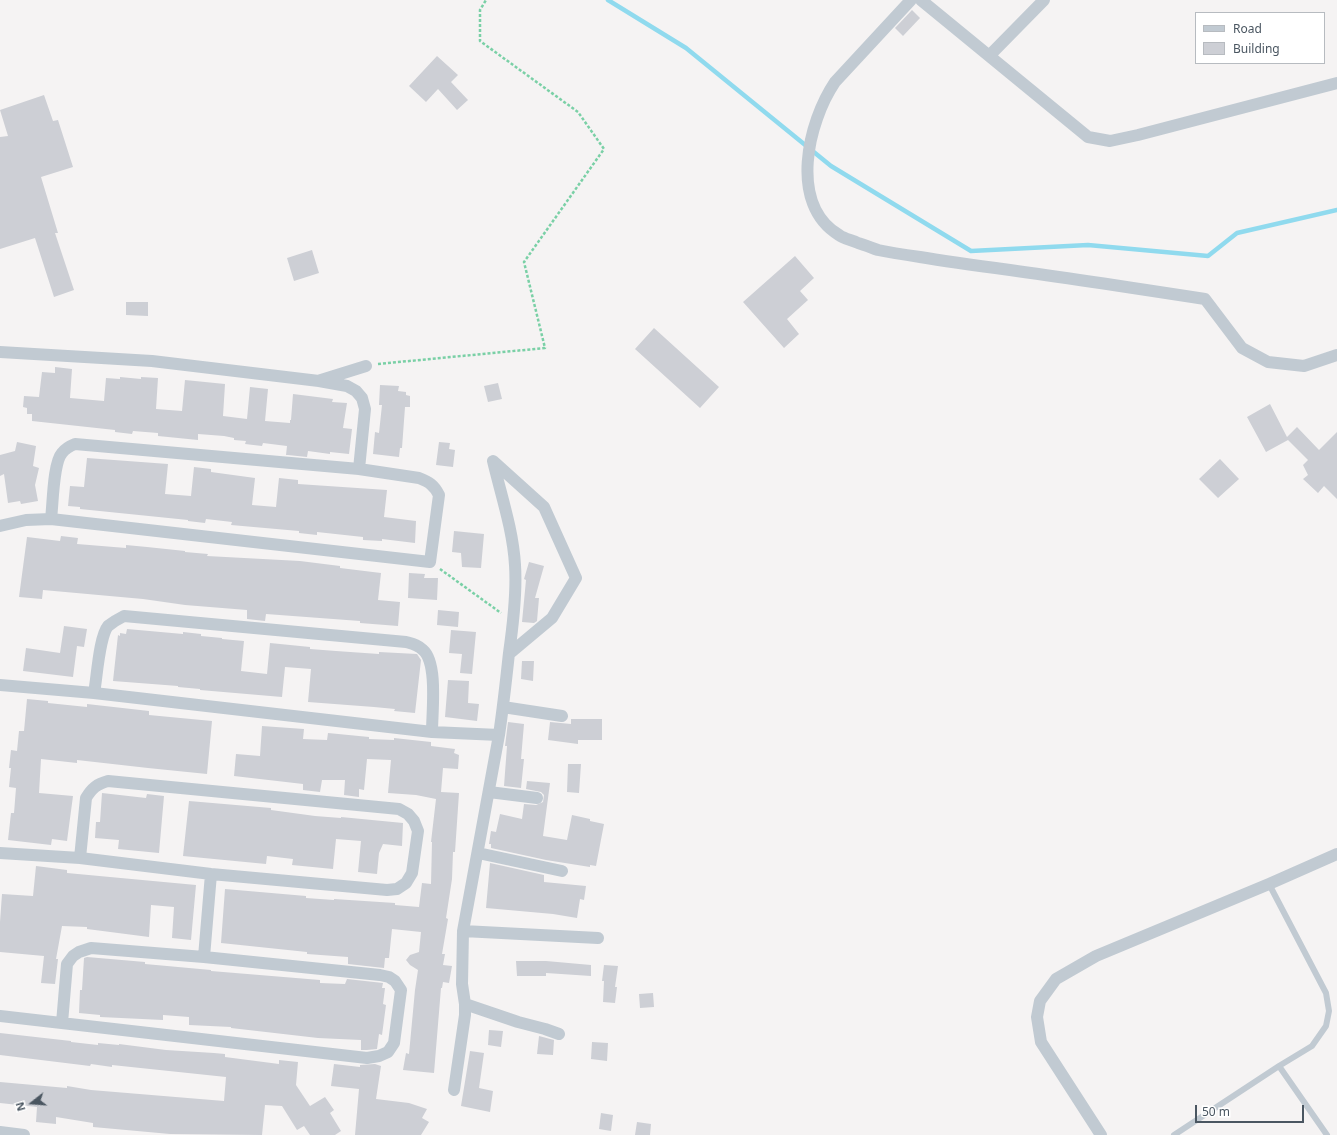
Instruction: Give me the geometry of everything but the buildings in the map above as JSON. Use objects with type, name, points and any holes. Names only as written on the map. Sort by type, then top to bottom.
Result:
[{"type":"street","points":[[911,0],[835,82],[826,94],[818,114],[812,137],[806,177],[814,208],[824,223],[839,235],[878,250],[960,264],[1063,277],[1205,299],[1242,348],[1268,362],[1304,366],[1337,355]]},
{"type":"street","points":[[921,0],[1088,138],[1110,141],[1138,135],[1337,83]]},
{"type":"street","points":[[989,56],[1044,0]]},
{"type":"street","points":[[0,352],[152,362],[319,381],[347,386],[356,391],[362,398],[365,409],[359,470]]},
{"type":"street","points":[[319,381],[366,366]]},
{"type":"street","points":[[0,526],[26,520],[52,519],[430,562],[439,495],[434,486],[428,481],[419,478],[359,470],[75,444],[67,448],[56,462],[52,519]]},
{"type":"street","points":[[454,1090],[465,1015],[462,984],[463,930],[499,735],[509,654],[514,620],[515,559],[511,533],[493,461],[544,507],[576,578],[552,618],[509,654]]},
{"type":"street","points":[[94,693],[103,636],[111,624],[124,616],[406,642],[416,645],[424,651],[430,660],[432,672],[432,732]]},
{"type":"street","points":[[0,685],[94,693],[432,732],[499,735]]},
{"type":"street","points":[[503,707],[562,716]]},
{"type":"street","points":[[0,853],[80,858],[211,874],[387,890],[397,889],[406,883],[412,873],[418,831],[414,821],[408,814],[399,809],[108,781],[98,784],[91,789],[86,798],[80,858]]},
{"type":"street","points":[[489,792],[537,798]]},
{"type":"street","points":[[478,853],[562,871]]},
{"type":"street","points":[[1102,1135],[1041,1042],[1037,1017],[1040,1001],[1056,979],[1096,956],[1270,884],[1337,854]]},
{"type":"street","points":[[204,957],[211,874]]},
{"type":"street","points":[[463,930],[598,938]]},
{"type":"street","points":[[0,1016],[367,1058],[379,1056],[388,1052],[394,1043],[401,990],[395,981],[389,977],[380,975],[204,957],[91,948],[79,952],[73,956],[67,964],[62,1023]]},
{"type":"street","points":[[465,1004],[559,1034]]},
{"type":"street","points":[[0,1132],[24,1135]]},
{"type":"lane","points":[[1174,1135],[1312,1046],[1326,1026],[1330,1011],[1326,993],[1270,884]]},
{"type":"lane","points":[[1279,1066],[1327,1135]]},
{"type":"path","points":[[366,366],[545,348],[524,262],[604,149],[578,112],[480,41],[480,10],[486,0]]},
{"type":"path","points":[[430,562],[484,602],[508,618],[514,620]]},
{"type":"waterway","points":[[608,0],[686,48],[831,166],[971,251],[1088,245],[1208,256],[1237,233],[1337,210]]}]
